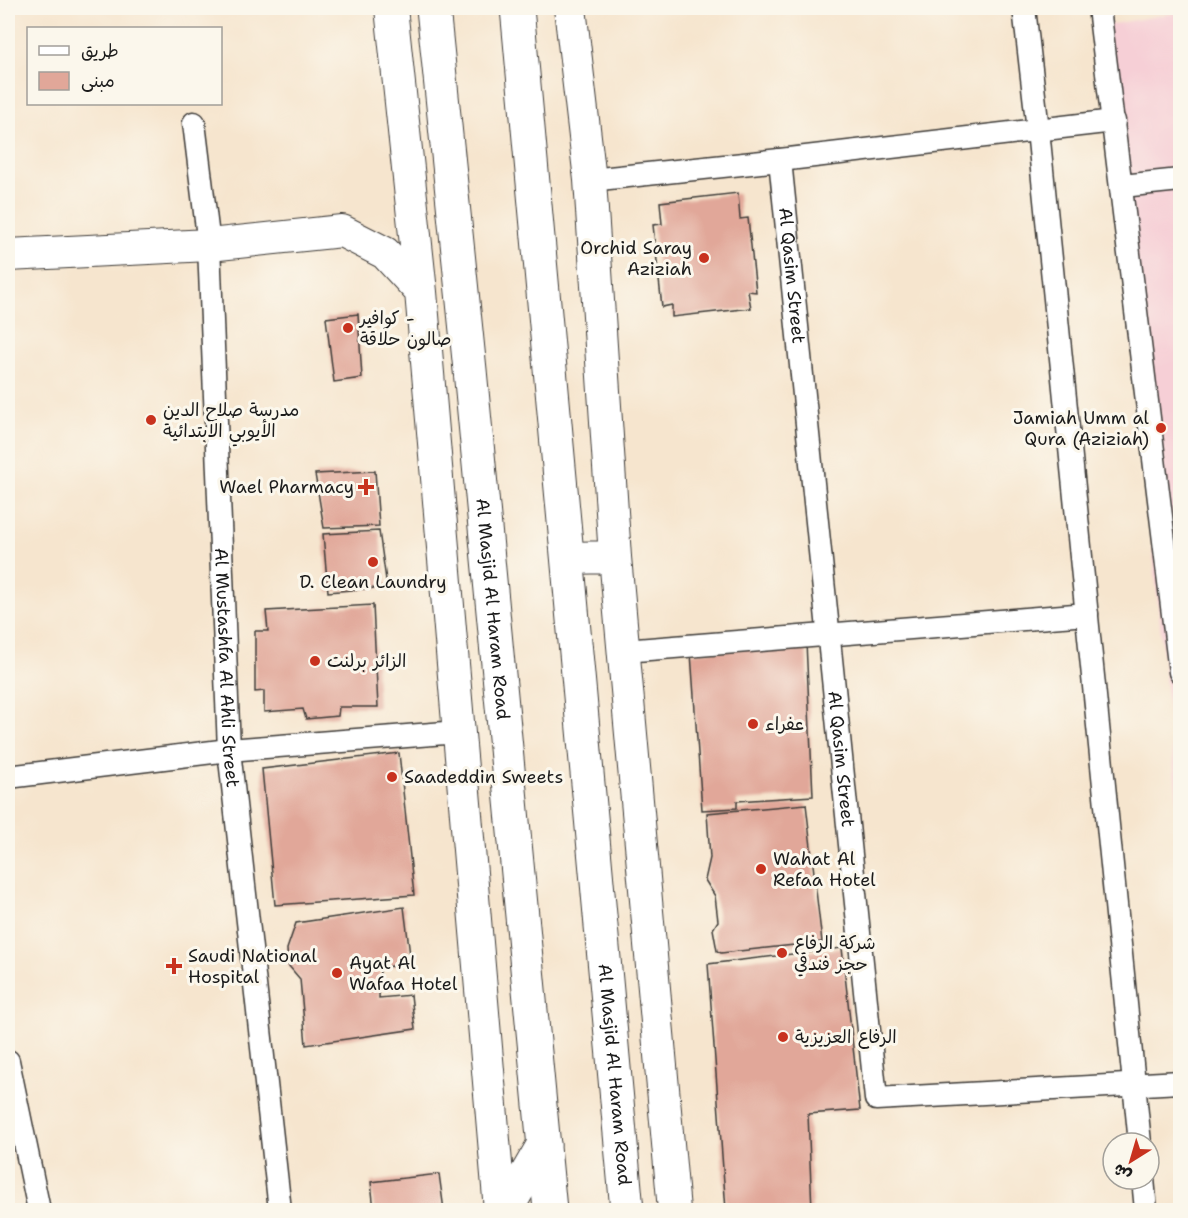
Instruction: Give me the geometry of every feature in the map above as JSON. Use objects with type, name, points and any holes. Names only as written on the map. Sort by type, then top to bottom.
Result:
[{"type":"main road","name":"Al Masjid Al Haram Road","points":[[433,8],[550,1210]]},
{"type":"main road","name":"Al Masjid Al Haram Road","points":[[517,8],[627,1210]]},
{"type":"main road","points":[[506,1210],[544,1144]]},
{"type":"street","points":[[391,8],[421,292],[500,1210]]},
{"type":"street","points":[[570,8],[590,180],[615,557],[674,1210]]},
{"type":"street","points":[[1024,8],[1139,1131]]},
{"type":"street","points":[[1099,8],[1180,672]]},
{"type":"street","points":[[590,180],[1113,121]]},
{"type":"street","name":"Al Mustashfa Al Ahli Street","points":[[194,123],[209,245],[229,750],[280,1210]]},
{"type":"street","name":"Al Qasim Street","points":[[780,160],[876,1099],[1134,1085]]},
{"type":"street","points":[[1122,186],[1180,180]]},
{"type":"street","points":[[8,255],[209,245],[342,231],[385,253],[421,292]]},
{"type":"street","points":[[567,558],[615,557]]},
{"type":"street","points":[[624,651],[1087,614]]},
{"type":"street","points":[[8,777],[229,750],[458,732]]},
{"type":"street","points":[[8,1061],[39,1210]]},
{"type":"street","points":[[1134,1085],[1180,1082]]},
{"type":"street","points":[[1144,1191],[1146,1210]]},
{"type":"shaded area","name":"Jamiah Umm al Qura (Aziziah)","points":[[1180,12],[1180,831],[1102,26]]},
{"type":"building","name":"Orchid Saray Aziziah","points":[[738,193],[740,219],[748,218],[756,292],[748,291],[751,308],[672,317],[672,305],[662,307],[653,225],[662,224],[660,202]]},
{"type":"building","points":[[358,314],[362,378],[334,382],[326,318]]},
{"type":"building","points":[[375,471],[379,526],[324,528],[315,474]]},
{"type":"building","points":[[379,531],[387,587],[328,592],[323,534]]},
{"type":"building","name":"الزائر برلنت","points":[[373,605],[378,707],[339,707],[338,716],[306,719],[303,709],[264,712],[264,691],[255,692],[255,631],[268,631],[266,611]]},
{"type":"building","name":"عفراء","points":[[806,642],[813,796],[737,801],[737,808],[702,810],[691,653]]},
{"type":"building","points":[[399,753],[414,895],[275,905],[262,769]]},
{"type":"building","name":"Wahat Al Refaa Hotel","points":[[806,804],[822,942],[721,953],[717,951],[713,929],[718,921],[715,896],[705,880],[710,858],[707,813]]},
{"type":"building","name":"Ayat Al Wafaa Hotel","points":[[404,907],[411,963],[380,968],[379,998],[411,995],[415,1029],[306,1045],[300,979],[288,965],[287,949],[296,923]]},
{"type":"building","name":"الرفاع العزيزية","points":[[842,948],[860,1110],[808,1114],[812,1210],[726,1210],[708,964]]},
{"type":"building","points":[[439,1174],[444,1210],[374,1210],[371,1182]]},
{"type":"place","name":"Orchid Saray Aziziah","points":[[704,258]]},
{"type":"place","name":"كوافير - صالون حلاقة","points":[[348,328]]},
{"type":"place","name":"مدرسة صلاح الدين الأيوبي الابتدائية","points":[[151,420]]},
{"type":"place","name":"Jamiah Umm al Qura (Aziziah)","points":[[1161,428]]},
{"type":"place","name":"Wael Pharmacy","points":[[366,487]]},
{"type":"place","name":"D. Clean Laundry","points":[[373,562]]},
{"type":"place","name":"الزائر برلنت","points":[[315,661]]},
{"type":"place","name":"عفراء","points":[[753,724]]},
{"type":"place","name":"Saadeddin Sweets","points":[[392,777]]},
{"type":"place","name":"Wahat Al Refaa Hotel","points":[[761,869]]},
{"type":"place","name":"شركة الرفاع حجز فندقي","points":[[782,953]]},
{"type":"place","name":"Saudi National Hospital","points":[[174,966]]},
{"type":"place","name":"Ayat Al Wafaa Hotel","points":[[337,973]]},
{"type":"place","name":"الرفاع العزيزية","points":[[783,1037]]}]
